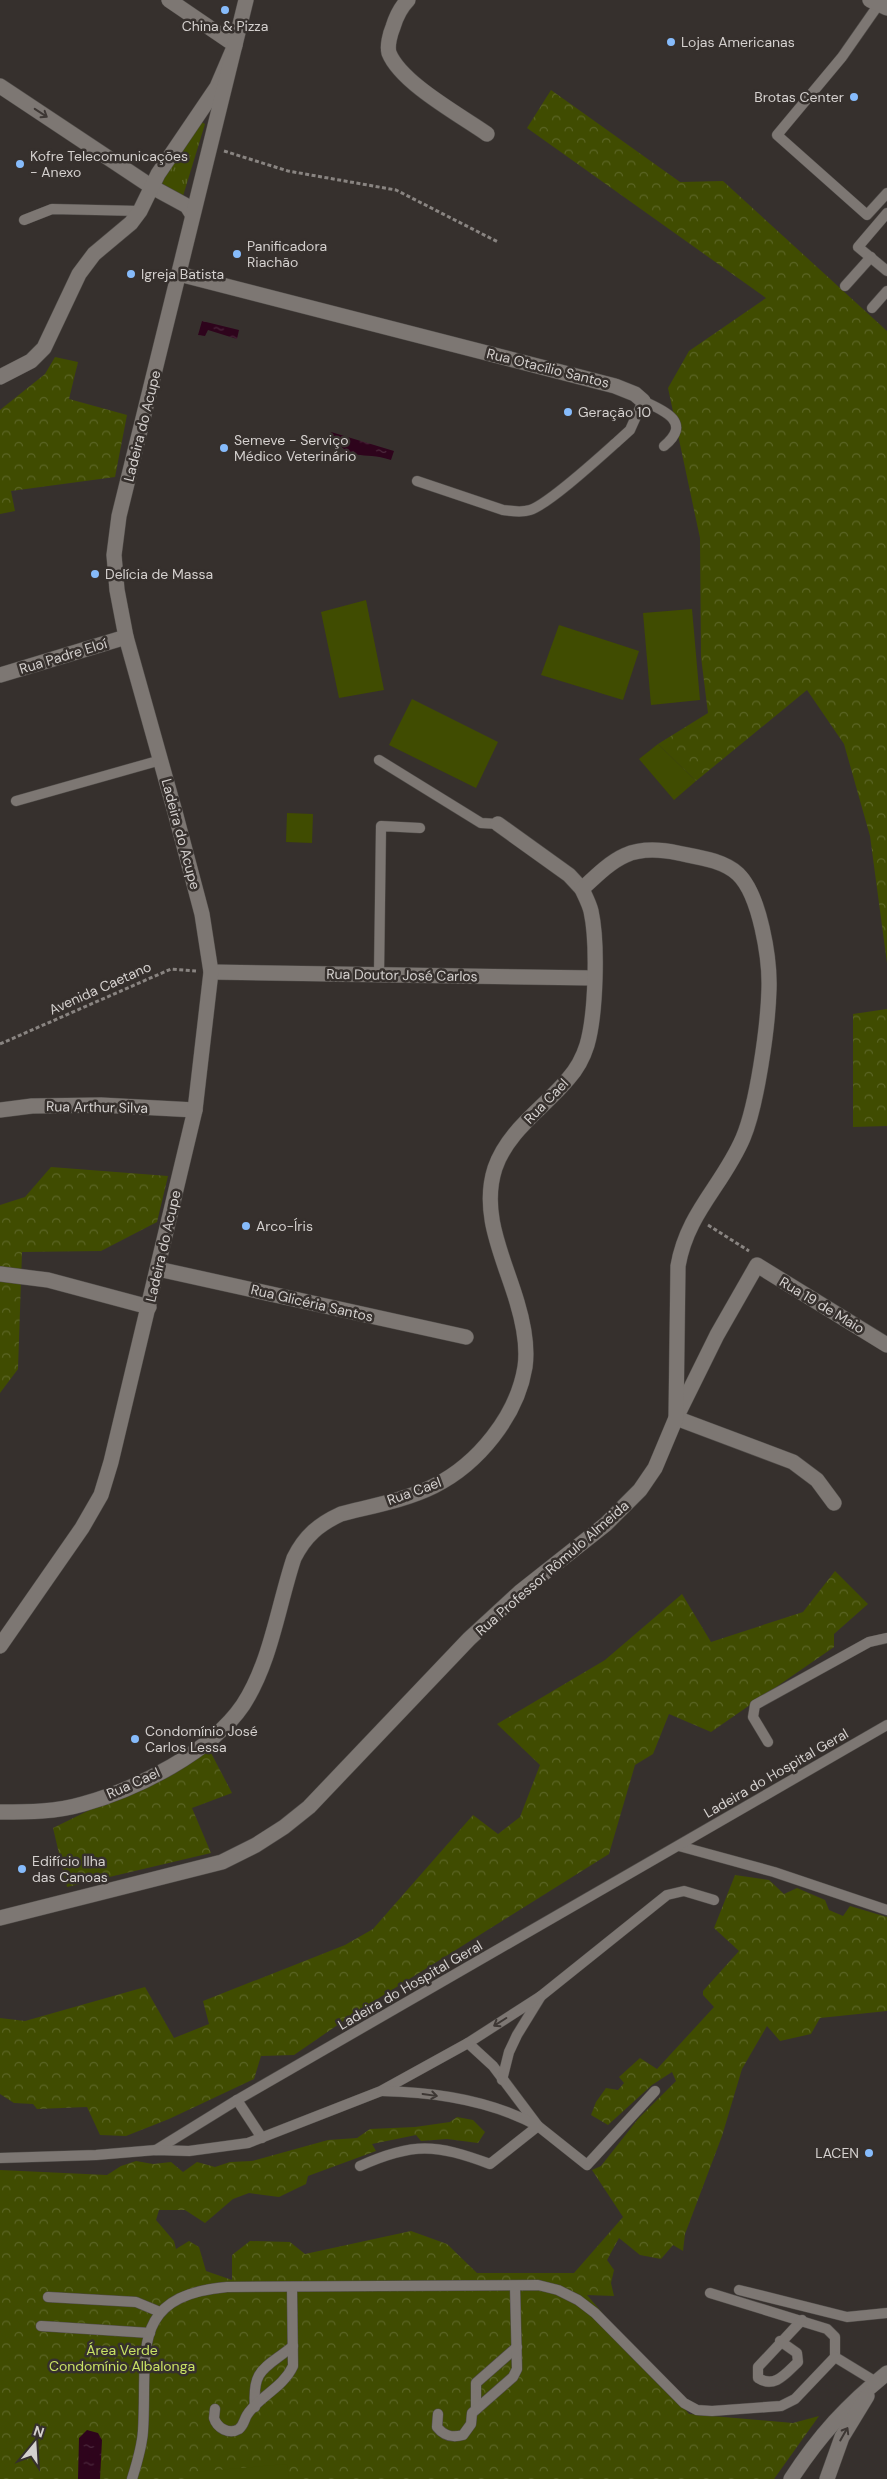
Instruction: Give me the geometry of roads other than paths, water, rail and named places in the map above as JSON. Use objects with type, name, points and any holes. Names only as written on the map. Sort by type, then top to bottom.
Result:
[{"type":"street","points":[[0,377],[31,360],[44,348],[79,274],[94,254],[131,223],[140,212],[158,174],[217,87],[234,45],[168,0]]},
{"type":"street","name":"Ladeira do Acupe","points":[[0,1646],[82,1528],[101,1495],[111,1462],[149,1307],[195,1110],[211,972],[202,914],[126,637],[117,590],[114,555],[120,516],[192,214],[246,0]]},
{"type":"street","points":[[408,0],[396,16],[388,51],[398,70],[487,134]]},
{"type":"street","points":[[0,86],[152,187],[187,206],[192,214]]},
{"type":"street","name":"Rua Otacílio Santos","points":[[179,274],[615,386],[631,392],[643,401]]},
{"type":"street","name":"Rua Padre Eloí","points":[[0,675],[126,637]]},
{"type":"street","points":[[498,824],[569,875],[582,889],[591,910],[594,936],[594,978]]},
{"type":"street","name":"Rua Professor Rômulo Almeida","points":[[0,1918],[222,1862],[241,1854],[284,1828],[332,1784],[419,1689],[469,1639],[520,1592],[606,1524],[640,1490],[655,1468],[676,1418],[678,1266],[684,1239],[695,1217],[742,1139],[752,1107],[760,1063],[767,1014],[769,980],[761,927],[751,892],[737,873],[728,868],[700,857],[659,849],[639,849],[624,854],[610,862],[582,889]]},
{"type":"street","name":"Rua Doutor José Carlos","points":[[211,972],[594,978]]},
{"type":"street","name":"Rua Cael","points":[[0,1812],[55,1810],[83,1804],[152,1776],[178,1762],[204,1743],[226,1725],[243,1705],[265,1656],[294,1558],[301,1543],[311,1532],[327,1520],[342,1514],[433,1487],[451,1477],[468,1463],[498,1429],[520,1388],[526,1353],[518,1303],[492,1226],[491,1182],[496,1166],[517,1131],[556,1093],[580,1063],[590,1030],[594,978]]},
{"type":"street","name":"Rua Arthur Silva","points":[[0,1110],[32,1106],[101,1105],[195,1110]]},
{"type":"street","name":"Rua 19 de Maio","points":[[676,1418],[717,1335],[757,1265],[887,1345]]},
{"type":"street","name":"Rua Glicéria Santos","points":[[158,1269],[466,1338]]},
{"type":"street","points":[[0,1274],[48,1280],[149,1307]]},
{"type":"street","points":[[676,1418],[793,1462],[817,1480],[834,1503]]},
{"type":"street","points":[[791,2479],[824,2432],[850,2405],[881,2378]]},
{"type":"street","points":[[827,2479],[842,2436],[881,2378]]},
{"type":"lane","points":[[879,3],[842,57],[777,135],[868,215],[887,193]]},
{"type":"lane","points":[[24,220],[52,209],[140,212]]},
{"type":"lane","points":[[887,213],[858,247],[887,271]]},
{"type":"lane","points":[[845,286],[871,257]]},
{"type":"lane","points":[[872,308],[887,290]]},
{"type":"lane","points":[[417,481],[503,510],[517,512],[531,510],[545,502],[630,430],[643,401],[670,414],[676,422],[674,438],[664,446]]},
{"type":"lane","points":[[16,801],[161,760]]},
{"type":"lane","points":[[378,760],[481,823],[498,824]]},
{"type":"lane","points":[[379,975],[381,826],[420,828]]},
{"type":"lane","points":[[768,1742],[753,1717],[755,1705],[869,1642],[887,1638]]},
{"type":"lane","name":"Ladeira do Hospital Geral","points":[[156,2150],[237,2100],[887,1725]]},
{"type":"lane","points":[[678,1846],[774,1872],[887,1910]]},
{"type":"lane","points":[[502,2080],[509,2052],[541,1996],[667,1895],[684,1891],[714,1900]]},
{"type":"lane","name":"Ladeira do Hospital Geral","points":[[0,2158],[96,2155],[156,2150],[213,2149],[236,2146],[262,2138],[381,2092],[468,2043],[541,1996]]},
{"type":"lane","points":[[468,2043],[493,2066],[538,2126],[587,2165],[655,2090]]},
{"type":"lane","points":[[381,2092],[406,2092],[465,2101],[512,2114],[538,2126]]},
{"type":"lane","points":[[237,2100],[262,2138]]},
{"type":"lane","points":[[360,2166],[400,2151],[434,2148],[458,2152],[490,2164],[538,2126]]},
{"type":"lane","points":[[132,2479],[143,2433],[146,2348],[150,2333],[160,2312],[181,2296],[202,2289],[538,2285],[558,2290],[578,2300],[595,2313],[684,2403],[697,2410],[712,2411],[781,2406],[795,2399],[835,2356],[836,2337],[827,2328],[710,2294]]},
{"type":"lane","points":[[438,2414],[437,2427],[441,2432],[455,2438],[463,2435],[468,2431],[472,2413],[513,2377],[517,2369],[515,2286]]},
{"type":"lane","points":[[215,2410],[215,2423],[230,2432],[240,2428],[247,2415],[288,2376],[293,2366],[292,2287]]},
{"type":"lane","points":[[739,2290],[847,2317],[887,2313]]},
{"type":"lane","points":[[48,2297],[136,2302],[160,2312]]},
{"type":"lane","points":[[780,2341],[802,2320]]},
{"type":"lane","points":[[41,2326],[150,2333]]},
{"type":"lane","points":[[255,2407],[253,2388],[258,2375],[293,2346]]},
{"type":"lane","points":[[476,2409],[476,2383],[517,2347]]},
{"type":"lane","points":[[835,2356],[881,2378]]},
{"type":"water","points":[[202,321],[239,330],[237,339],[208,330],[205,336],[198,335]]},
{"type":"water","points":[[331,432],[394,451],[391,460],[350,453],[344,449]]},
{"type":"water","points":[[87,2430],[98,2433],[102,2440],[100,2479],[78,2479],[79,2438]]},
{"type":"place","name":"China & Pizza","points":[[225,10]]},
{"type":"place","name":"Lojas Americanas","points":[[671,42]]},
{"type":"place","name":"Brotas Center","points":[[854,97]]},
{"type":"place","name":"Kofre Telecomunicações - Anexo","points":[[20,164]]},
{"type":"place","name":"Panificadora Riachão","points":[[237,254]]},
{"type":"place","name":"Igreja Batista","points":[[131,274]]},
{"type":"place","name":"Geração 10","points":[[568,412]]},
{"type":"place","name":"Semeve - Serviço Médico Veterinário","points":[[224,448]]},
{"type":"place","name":"Delícia de Massa","points":[[95,574]]},
{"type":"place","name":"Arco-Íris","points":[[246,1226]]},
{"type":"place","name":"Condomínio José Carlos Lessa","points":[[135,1739]]},
{"type":"place","name":"Edifício Ilha das Canoas","points":[[22,1869]]},
{"type":"place","name":"LACEN","points":[[869,2153]]},
{"type":"park label","name":"Área Verde Condomínio Albalonga","points":[[122,2358]]}]
